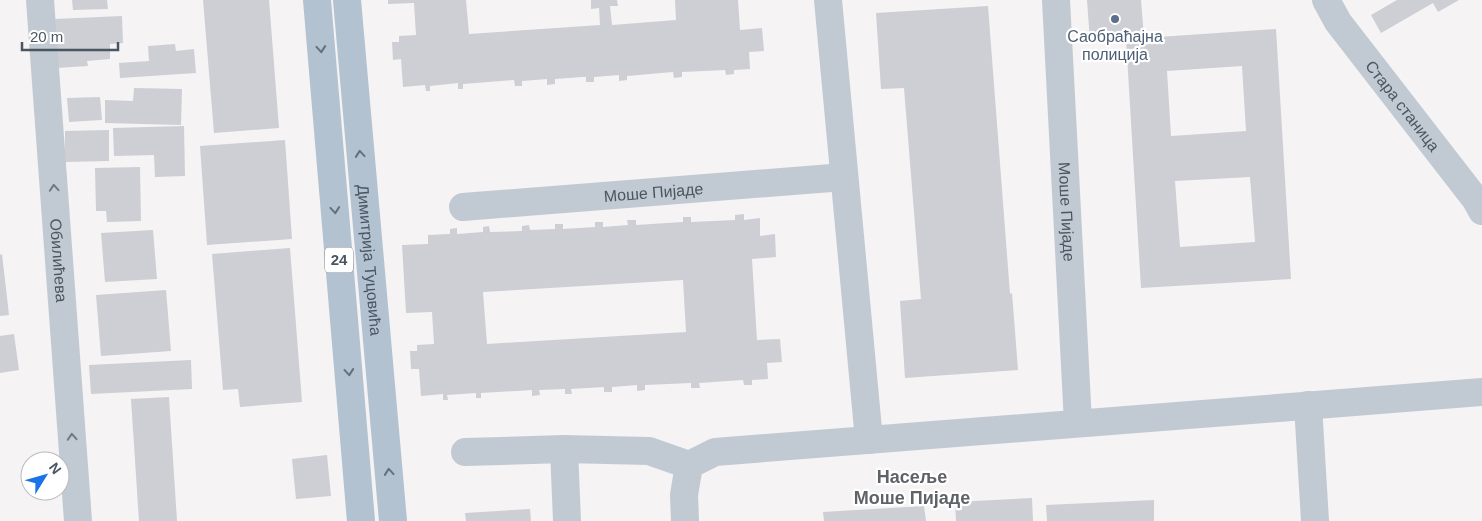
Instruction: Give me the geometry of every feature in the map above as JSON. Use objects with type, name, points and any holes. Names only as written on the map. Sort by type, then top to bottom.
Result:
[{"type":"main road","name":"Димитрија Туцовића","points":[[317,0],[361,521]]},
{"type":"main road","name":"Димитрија Туцовића","points":[[347,0],[393,521]]},
{"type":"street","name":"Обилићева","points":[[40,0],[78,521]]},
{"type":"street","points":[[828,0],[869,440]]},
{"type":"street","name":"Моше Пијаде","points":[[1056,0],[1078,423]]},
{"type":"street","name":"Стара станица","points":[[1326,0],[1338,22],[1476,200],[1482,211]]},
{"type":"street","name":"Моше Пијаде","points":[[462,207],[844,177]]},
{"type":"street","points":[[465,452],[649,451],[689,465],[715,452],[1482,392]]},
{"type":"street","points":[[1308,405],[1315,521]]},
{"type":"street","points":[[564,450],[567,521]]},
{"type":"street","points":[[685,521],[684,495],[689,465]]},
{"type":"building","points":[[72,0],[107,0],[108,9],[73,10]]},
{"type":"building","points":[[203,0],[269,0],[279,128],[214,133]]},
{"type":"building","points":[[388,0],[466,0],[469,34],[600,25],[599,8],[591,9],[591,0],[617,0],[618,6],[610,6],[612,25],[676,20],[675,0],[738,0],[740,30],[762,28],[764,51],[749,52],[750,69],[734,70],[734,74],[726,75],[725,70],[682,72],[682,77],[674,78],[673,72],[627,76],[627,80],[619,81],[619,75],[594,77],[594,82],[586,82],[586,77],[555,79],[555,84],[547,85],[547,79],[522,81],[522,86],[515,86],[514,80],[463,84],[463,89],[458,89],[458,83],[430,86],[430,91],[426,91],[425,85],[403,87],[401,59],[393,60],[392,42],[399,42],[399,36],[416,35],[414,3],[388,4]]},
{"type":"building","points":[[1087,0],[1141,0],[1144,38],[1276,29],[1291,279],[1141,288],[1126,39],[1090,41]],"holes":[[[1242,66],[1246,131],[1171,136],[1167,71]],[[1250,177],[1255,242],[1180,247],[1175,181]]]},
{"type":"building","points":[[1397,0],[1459,0],[1438,12],[1433,3],[1381,33],[1371,15]]},
{"type":"building","points":[[988,6],[1010,294],[1012,293],[1018,370],[905,378],[900,301],[921,299],[904,88],[881,89],[876,13]]},
{"type":"building","points":[[122,16],[123,43],[110,44],[110,59],[87,61],[88,66],[57,68],[55,19]]},
{"type":"building","points":[[175,44],[176,51],[194,49],[196,73],[120,78],[119,63],[149,61],[148,46]]},
{"type":"building","points":[[134,88],[182,89],[181,125],[105,123],[105,100],[133,101]]},
{"type":"building","points":[[100,97],[102,120],[69,122],[67,98]]},
{"type":"building","points":[[184,126],[185,176],[155,177],[154,155],[114,156],[113,128]]},
{"type":"building","points":[[109,130],[109,161],[65,162],[65,131]]},
{"type":"building","points":[[285,140],[292,239],[207,245],[200,146]]},
{"type":"building","points":[[140,167],[141,221],[107,222],[106,211],[96,211],[95,168]]},
{"type":"building","points":[[744,214],[744,220],[760,218],[760,236],[775,234],[776,257],[752,259],[757,340],[780,339],[782,362],[767,363],[768,379],[752,380],[752,385],[744,385],[743,380],[699,383],[700,388],[691,388],[691,383],[645,385],[645,390],[637,391],[637,385],[612,387],[612,392],[604,392],[604,387],[571,389],[572,394],[565,394],[565,389],[539,390],[540,395],[532,396],[532,390],[481,393],[481,398],[476,398],[476,393],[447,395],[448,400],[443,400],[443,394],[421,396],[419,369],[411,369],[410,351],[417,351],[417,345],[434,344],[432,312],[406,313],[402,245],[428,244],[428,235],[450,234],[450,229],[457,228],[457,234],[483,232],[483,227],[489,226],[490,232],[522,231],[522,226],[529,225],[530,230],[555,229],[555,224],[563,224],[563,229],[595,227],[595,222],[603,222],[603,227],[628,225],[627,220],[636,220],[636,225],[683,222],[683,217],[691,217],[691,222],[735,220],[735,215]],"holes":[[[683,280],[686,332],[487,344],[483,292]]]},
{"type":"building","points":[[153,230],[157,279],[105,282],[101,233]]},
{"type":"building","points":[[290,248],[302,402],[240,407],[238,389],[223,390],[212,254]]},
{"type":"building","points":[[2,254],[9,315],[0,316],[0,255]]},
{"type":"building","points":[[166,290],[171,351],[101,356],[96,295]]},
{"type":"building","points":[[14,334],[19,370],[0,373],[0,336]]},
{"type":"building","points":[[191,360],[192,389],[91,394],[89,365]]},
{"type":"building","points":[[169,397],[177,521],[139,521],[131,399]]},
{"type":"building","points":[[327,455],[331,496],[296,499],[292,459]]},
{"type":"building","points":[[1032,498],[1033,521],[956,521],[955,502]]},
{"type":"building","points":[[1154,500],[1154,521],[1047,521],[1046,505]]},
{"type":"building","points":[[924,506],[926,521],[824,521],[823,512]]},
{"type":"building","points":[[530,509],[531,521],[466,521],[465,513]]},
{"type":"place","name":"Саобраћајна полиција","points":[[1115,19]]},
{"type":"district","name":"Насеље Моше Пијаде","points":[[912,487]]}]
